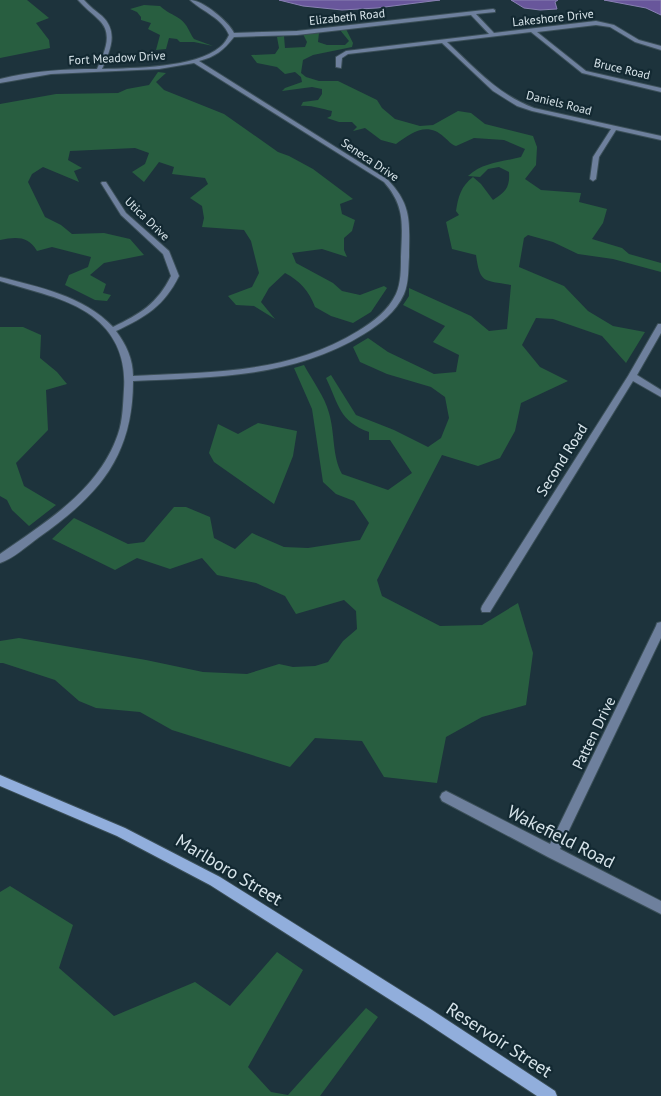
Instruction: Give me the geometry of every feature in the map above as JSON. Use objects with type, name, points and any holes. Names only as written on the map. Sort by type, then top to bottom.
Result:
[{"type":"street","points":[[82,0],[104,21],[110,30],[109,48],[99,70]]},
{"type":"street","points":[[194,0],[226,24],[232,35]]},
{"type":"street","name":"Elizabeth Road","points":[[232,35],[297,33],[493,11]]},
{"type":"street","points":[[472,13],[492,34]]},
{"type":"street","name":"Lakeshore Drive","points":[[339,67],[339,57],[346,53],[492,34],[602,23],[615,27],[637,41],[661,48]]},
{"type":"street","name":"Bruce Road","points":[[532,30],[584,72],[661,90]]},
{"type":"street","name":"Fort Meadow Drive","points":[[0,80],[48,73],[152,69],[195,61],[207,58],[222,50],[230,41],[232,35]]},
{"type":"street","name":"Daniels Road","points":[[443,41],[502,95],[515,103],[661,138]]},
{"type":"street","name":"Seneca Drive","points":[[129,379],[250,371],[303,359],[326,351],[348,342],[381,319],[399,294],[404,276],[407,223],[405,211],[397,192],[386,181],[195,61]]},
{"type":"street","points":[[593,179],[596,157],[614,128]]},
{"type":"street","name":"Utica Drive","points":[[104,183],[123,214],[166,253],[175,276],[163,298],[152,310],[112,330]]},
{"type":"street","points":[[0,279],[84,308],[119,337],[124,350],[129,379],[123,433],[118,446],[101,475],[62,514],[0,559]]},
{"type":"street","name":"Second Road","points":[[486,609],[632,376],[661,326]]},
{"type":"street","points":[[632,376],[661,394]]},
{"type":"street","name":"Patten Drive","points":[[552,853],[661,626]]},
{"type":"street","name":"Marlboro Street","points":[[0,780],[121,832],[182,863],[427,1015]]},
{"type":"street","name":"Wakefield Road","points":[[446,797],[661,908]]},
{"type":"street","name":"Reservoir Street","points":[[427,1015],[550,1096]]},
{"type":"green space","points":[[0,0],[27,0],[49,18],[36,23],[49,40],[50,48],[0,58]]},
{"type":"green space","points":[[144,5],[160,6],[183,21],[194,39],[213,46],[194,42],[180,42],[177,39],[169,38],[166,49],[156,50],[160,35],[148,29],[151,23],[141,20],[137,12],[130,9]]},
{"type":"green space","points":[[346,29],[353,43],[352,47],[313,55],[303,60],[301,73],[306,77],[319,81],[338,81],[377,100],[382,108],[395,119],[420,126],[433,125],[458,111],[471,113],[485,124],[533,136],[537,147],[536,165],[525,179],[541,190],[581,193],[579,202],[607,209],[603,223],[592,239],[622,248],[629,254],[661,263],[661,272],[613,259],[578,254],[553,242],[528,235],[524,238],[519,267],[564,286],[588,311],[613,326],[645,332],[626,363],[602,336],[553,319],[536,318],[522,345],[540,367],[568,381],[521,403],[515,431],[500,458],[478,466],[442,455],[377,580],[382,596],[440,626],[482,625],[518,603],[533,653],[526,705],[482,717],[446,737],[437,783],[384,777],[362,741],[315,738],[290,767],[172,730],[140,712],[96,708],[79,701],[55,680],[0,663],[0,641],[19,638],[203,672],[247,674],[279,664],[293,667],[315,666],[328,662],[343,641],[357,629],[356,611],[344,600],[296,614],[285,596],[256,583],[217,575],[202,558],[170,569],[137,558],[115,570],[52,539],[74,518],[128,544],[144,542],[174,507],[186,507],[210,517],[214,538],[235,549],[252,533],[284,547],[308,548],[360,540],[369,523],[354,501],[336,494],[323,482],[312,409],[294,368],[304,365],[325,401],[331,421],[335,452],[342,474],[388,490],[412,473],[390,440],[369,440],[369,432],[351,423],[337,404],[326,378],[331,375],[356,415],[394,430],[428,447],[441,438],[449,418],[445,397],[431,387],[387,374],[360,362],[353,347],[368,338],[388,352],[434,374],[456,372],[459,355],[433,342],[445,326],[403,305],[409,296],[409,288],[471,316],[489,331],[507,329],[511,285],[485,279],[479,271],[476,255],[452,249],[446,222],[459,215],[456,211],[459,196],[463,188],[473,177],[493,200],[506,189],[509,182],[509,172],[499,167],[488,169],[480,177],[468,176],[487,165],[521,157],[525,149],[504,140],[474,138],[456,146],[438,132],[425,129],[407,136],[396,144],[381,140],[365,128],[353,131],[357,127],[352,122],[339,122],[327,118],[331,116],[332,111],[301,106],[303,102],[318,100],[322,94],[322,89],[312,87],[282,91],[285,88],[302,82],[301,77],[295,72],[285,74],[277,67],[257,63],[251,55],[275,54],[279,48],[277,37],[284,36],[285,48],[305,47],[307,42],[303,34],[319,33],[318,42],[327,45],[345,45],[349,41],[340,30]]},
{"type":"green space","points":[[158,72],[166,73],[156,82],[164,90],[224,114],[278,152],[313,169],[353,199],[340,204],[342,214],[355,220],[352,231],[344,238],[344,250],[347,257],[322,249],[292,253],[296,263],[333,283],[342,291],[360,295],[384,286],[387,288],[371,312],[353,323],[331,316],[315,307],[303,287],[285,273],[269,288],[261,302],[275,319],[254,306],[236,305],[228,296],[252,287],[259,273],[251,241],[244,230],[202,227],[204,218],[202,206],[190,198],[208,184],[205,178],[172,174],[174,167],[159,162],[144,182],[132,172],[145,164],[149,153],[135,148],[70,151],[68,160],[82,168],[74,171],[79,182],[43,167],[32,174],[28,182],[45,217],[61,225],[72,234],[104,233],[130,239],[144,255],[104,263],[90,275],[106,284],[103,293],[111,295],[107,301],[95,300],[65,285],[69,275],[88,267],[91,257],[52,247],[37,251],[30,242],[21,238],[0,240],[0,104],[56,94],[118,93],[127,89],[149,85]]},
{"type":"green space","points":[[0,327],[23,327],[41,335],[40,358],[57,372],[67,384],[46,390],[48,430],[16,463],[24,486],[56,505],[29,526],[12,510],[7,500],[0,496]]},
{"type":"green space","points":[[258,423],[297,431],[293,456],[274,504],[214,462],[209,453],[218,424],[238,434]]},
{"type":"green space","points":[[10,886],[73,925],[59,968],[114,1016],[195,982],[230,1006],[277,952],[303,970],[248,1067],[271,1092],[288,1095],[366,1008],[378,1017],[320,1096],[0,1096],[0,892]]},
{"type":"shaded area","points":[[279,0],[440,0],[377,8],[342,10],[303,6]]},
{"type":"shaded area","points":[[511,0],[558,0],[555,2],[557,9],[540,10],[524,8]]},
{"type":"shaded area","points":[[604,0],[661,0],[661,15],[646,8]]}]
